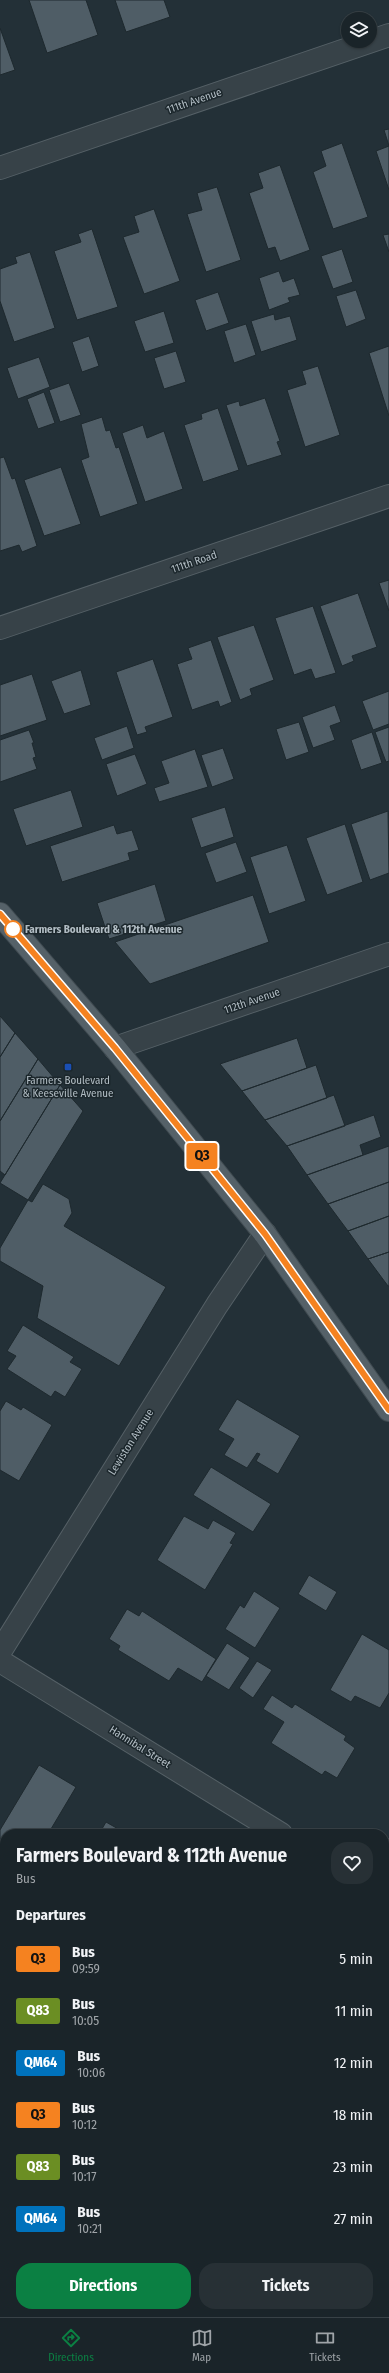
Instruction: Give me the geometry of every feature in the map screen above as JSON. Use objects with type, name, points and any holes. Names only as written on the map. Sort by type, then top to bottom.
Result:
[{"type":"main road","points":[[0,914],[115,1048],[265,1234],[389,1410]]},
{"type":"street","name":"111th Avenue","points":[[0,168],[389,35]]},
{"type":"street","name":"111th Road","points":[[0,628],[389,496]]},
{"type":"street","name":"112th Avenue","points":[[115,1048],[389,954]]},
{"type":"street","name":"Lewiston Avenue","points":[[0,1652],[217,1306],[265,1234]]},
{"type":"street","name":"Hannibal Street","points":[[0,1661],[273,1829]]},
{"type":"building","points":[[29,0],[86,0],[98,35],[47,53]]},
{"type":"building","points":[[115,0],[164,0],[170,17],[126,32]]},
{"type":"building","points":[[0,28],[15,70],[0,75]]},
{"type":"building","points":[[389,129],[389,146],[384,130]]},
{"type":"building","points":[[342,143],[368,217],[333,229],[313,172],[326,166],[321,151]]},
{"type":"building","points":[[389,146],[389,190],[376,151]]},
{"type":"building","points":[[280,165],[310,250],[280,261],[275,247],[268,249],[249,193],[263,188],[258,173]]},
{"type":"building","points":[[217,187],[241,260],[206,272],[187,214],[202,210],[197,193]]},
{"type":"building","points":[[154,209],[180,281],[144,294],[123,237],[139,232],[134,216]]},
{"type":"building","points":[[92,229],[118,307],[77,320],[54,251],[81,242],[78,234]]},
{"type":"building","points":[[389,234],[389,252],[383,235]]},
{"type":"building","points":[[342,249],[353,282],[333,289],[321,256]]},
{"type":"building","points":[[30,252],[55,328],[14,342],[0,301],[0,269],[17,263],[15,257]]},
{"type":"building","points":[[279,271],[283,282],[294,278],[300,295],[288,298],[290,302],[269,310],[259,278]]},
{"type":"building","points":[[356,290],[366,319],[346,327],[336,296]]},
{"type":"building","points":[[218,292],[229,323],[206,331],[195,300]]},
{"type":"building","points":[[164,311],[174,343],[145,352],[134,321]]},
{"type":"building","points":[[274,314],[275,320],[290,316],[297,340],[261,352],[251,321]]},
{"type":"building","points":[[246,324],[256,355],[234,363],[224,331]]},
{"type":"building","points":[[89,336],[99,366],[82,372],[72,342]]},
{"type":"building","points":[[389,346],[389,416],[369,353]]},
{"type":"building","points":[[176,351],[186,382],[164,389],[154,358]]},
{"type":"building","points":[[39,357],[50,387],[18,399],[7,368]]},
{"type":"building","points":[[318,366],[340,435],[305,447],[287,390],[306,384],[302,371]]},
{"type":"building","points":[[69,383],[81,415],[60,422],[49,390]]},
{"type":"building","points":[[44,392],[55,423],[38,429],[27,399]]},
{"type":"building","points":[[265,398],[280,441],[277,442],[282,455],[247,466],[226,405],[239,401],[240,406]]},
{"type":"building","points":[[218,408],[239,470],[203,482],[184,425],[202,419],[201,414]]},
{"type":"building","points":[[102,417],[106,431],[110,430],[116,448],[119,447],[138,504],[100,517],[81,460],[89,457],[81,424]]},
{"type":"building","points":[[143,425],[147,438],[164,431],[183,489],[145,502],[122,433]]},
{"type":"building","points":[[4,457],[12,479],[15,478],[37,546],[22,552],[19,545],[0,551],[0,458]]},
{"type":"building","points":[[61,467],[81,524],[44,536],[24,480]]},
{"type":"building","points":[[389,580],[389,611],[379,583]]},
{"type":"building","points":[[358,593],[377,647],[352,656],[354,661],[342,666],[320,606]]},
{"type":"building","points":[[313,606],[336,673],[315,679],[311,669],[294,675],[275,618]]},
{"type":"building","points":[[254,625],[274,680],[250,689],[252,695],[240,700],[217,637]]},
{"type":"building","points":[[211,640],[232,702],[220,707],[218,701],[192,710],[177,664],[192,659],[188,648]]},
{"type":"building","points":[[153,659],[173,717],[145,727],[147,732],[137,735],[116,672]]},
{"type":"building","points":[[81,670],[91,705],[64,714],[51,681]]},
{"type":"building","points":[[32,674],[47,720],[0,736],[0,685]]},
{"type":"building","points":[[389,691],[389,724],[373,730],[362,701]]},
{"type":"building","points":[[335,705],[341,722],[330,726],[335,740],[313,748],[302,717]]},
{"type":"building","points":[[299,722],[309,752],[286,760],[276,729]]},
{"type":"building","points":[[127,726],[134,748],[102,760],[94,738]]},
{"type":"building","points":[[389,727],[389,761],[386,762],[375,732]]},
{"type":"building","points":[[29,730],[34,743],[32,743],[36,757],[33,758],[37,769],[0,782],[0,740]]},
{"type":"building","points":[[372,732],[382,763],[361,770],[351,740]]},
{"type":"building","points":[[223,748],[234,779],[212,787],[201,755]]},
{"type":"building","points":[[195,749],[208,787],[159,802],[154,788],[169,783],[161,761]]},
{"type":"building","points":[[135,754],[147,784],[117,796],[106,764]]},
{"type":"building","points":[[71,790],[83,827],[26,846],[13,809]]},
{"type":"building","points":[[225,807],[234,837],[201,848],[191,818]]},
{"type":"building","points":[[388,811],[389,873],[370,880],[351,824]]},
{"type":"building","points":[[345,824],[363,882],[327,895],[306,838]]},
{"type":"building","points":[[114,825],[117,834],[132,830],[139,850],[128,853],[130,860],[62,882],[50,846]]},
{"type":"building","points":[[236,842],[247,872],[216,883],[205,853]]},
{"type":"building","points":[[287,845],[306,901],[269,914],[250,857]]},
{"type":"building","points":[[155,884],[166,921],[109,939],[97,903]]},
{"type":"building","points":[[253,895],[269,942],[150,984],[115,942]]},
{"type":"building","points":[[0,1016],[15,1033],[0,1057]]},
{"type":"building","points":[[15,1033],[38,1059],[0,1121],[0,1057]]},
{"type":"building","points":[[297,1038],[307,1068],[242,1091],[220,1064]]},
{"type":"building","points":[[38,1059],[60,1085],[5,1175],[0,1171],[0,1121]]},
{"type":"building","points":[[316,1065],[327,1098],[265,1120],[242,1091]]},
{"type":"building","points":[[60,1085],[83,1111],[28,1200],[0,1183]]},
{"type":"building","points":[[334,1095],[345,1126],[287,1146],[265,1120]]},
{"type":"building","points":[[374,1115],[381,1137],[360,1145],[363,1155],[307,1175],[287,1146]]},
{"type":"building","points":[[389,1146],[389,1182],[328,1204],[307,1175]]},
{"type":"building","points":[[389,1182],[389,1216],[348,1231],[328,1204]]},
{"type":"building","points":[[43,1184],[69,1199],[72,1213],[64,1226],[166,1287],[119,1366],[37,1318],[43,1286],[0,1261],[0,1248],[28,1200],[32,1202]]},
{"type":"building","points":[[389,1216],[389,1252],[368,1259],[348,1231]]},
{"type":"building","points":[[389,1252],[389,1286],[388,1286],[368,1259]]},
{"type":"building","points":[[23,1325],[74,1357],[70,1362],[82,1369],[65,1397],[55,1391],[51,1397],[7,1369],[16,1356],[7,1351]]},
{"type":"building","points":[[237,1399],[300,1436],[278,1474],[256,1461],[260,1454],[257,1453],[247,1468],[224,1455],[234,1439],[218,1430]]},
{"type":"building","points":[[6,1401],[21,1410],[23,1407],[52,1425],[19,1481],[0,1470],[0,1411]]},
{"type":"building","points":[[211,1467],[271,1504],[253,1532],[193,1495]]},
{"type":"building","points":[[184,1516],[208,1529],[213,1520],[236,1533],[230,1543],[233,1544],[205,1590],[157,1560]]},
{"type":"building","points":[[309,1575],[337,1592],[326,1611],[298,1594]]},
{"type":"building","points":[[254,1591],[280,1608],[255,1648],[225,1629],[240,1605],[244,1608]]},
{"type":"building","points":[[127,1609],[139,1616],[142,1611],[216,1659],[202,1682],[178,1668],[169,1681],[118,1650],[120,1646],[109,1639]]},
{"type":"building","points":[[362,1634],[389,1650],[389,1693],[380,1708],[355,1696],[351,1702],[330,1690]]},
{"type":"building","points":[[227,1643],[250,1658],[229,1690],[206,1676]]},
{"type":"building","points":[[257,1661],[272,1670],[253,1698],[239,1688]]},
{"type":"building","points":[[272,1695],[292,1708],[295,1704],[346,1736],[344,1740],[355,1748],[337,1778],[325,1771],[322,1775],[271,1743],[284,1722],[263,1709]]},
{"type":"building","points":[[39,1765],[76,1787],[51,1829],[1,1829]]},
{"type":"building","points":[[106,1822],[118,1829],[102,1829]]},
{"type":"bus line","name":"Q3","points":[[0,914],[115,1048],[265,1234],[389,1410]]},
{"type":"place","name":"Farmers Boulevard & 112th Avenue","points":[[13,929]]},
{"type":"place","name":"Farmers Boulevard & Keeseville Avenue","points":[[68,1067]]}]
